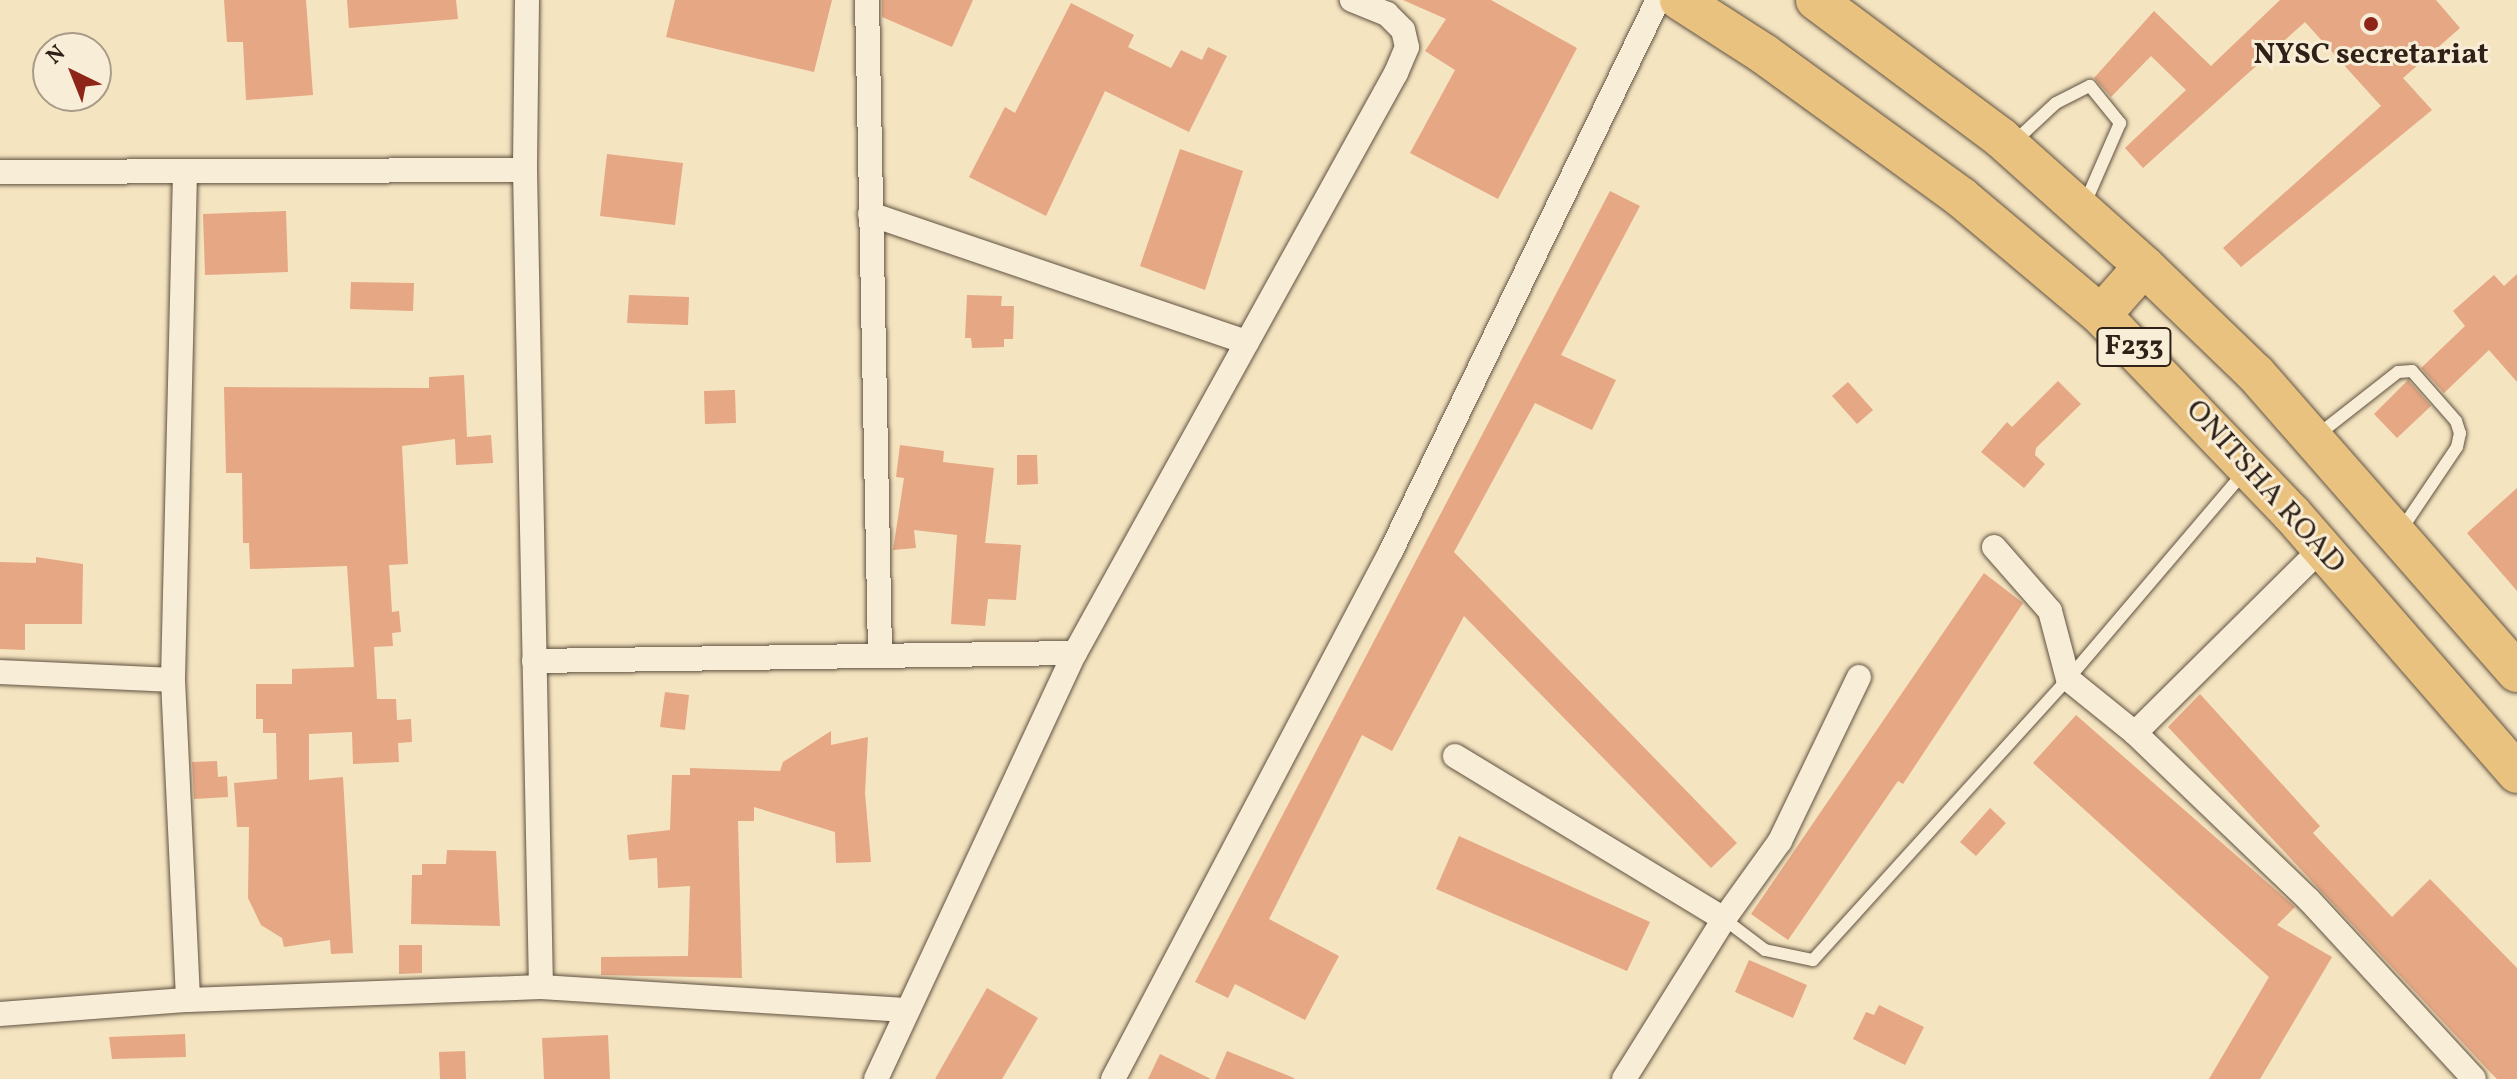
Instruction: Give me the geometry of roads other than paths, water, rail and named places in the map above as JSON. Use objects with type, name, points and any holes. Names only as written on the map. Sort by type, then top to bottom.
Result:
[{"type":"main road","name":"ONITSHA ROAD","points":[[1680,0],[1764,54],[1962,198],[2101,315],[2248,466],[2517,773]]},
{"type":"main road","name":"F233","points":[[1816,0],[2010,146],[2144,266],[2256,374],[2517,672]]},
{"type":"main road","points":[[2101,315],[2144,266]]},
{"type":"street","points":[[527,0],[525,170],[541,987]]},
{"type":"street","points":[[867,0],[880,656]]},
{"type":"street","points":[[876,1079],[905,1010],[1075,653],[1407,47],[1403,30],[1387,14],[1352,0]]},
{"type":"street","points":[[1113,1079],[1391,551],[1658,0]]},
{"type":"street","points":[[0,172],[525,170]]},
{"type":"street","points":[[185,173],[173,680],[188,1000]]},
{"type":"street","points":[[870,214],[1247,342]]},
{"type":"street","points":[[1994,547],[2050,611],[2068,679],[2135,733],[2309,900],[2474,1079]]},
{"type":"street","points":[[2135,733],[2322,548]]},
{"type":"street","points":[[534,661],[1075,653]]},
{"type":"street","points":[[0,672],[173,680]]},
{"type":"street","points":[[1624,1079],[1724,919],[1780,841],[1859,677]]},
{"type":"street","points":[[1455,756],[1724,919]]},
{"type":"street","points":[[0,1014],[188,1000],[541,987],[905,1010]]},
{"type":"lane","points":[[2010,146],[2056,103],[2090,86],[2120,123],[2082,210]]},
{"type":"lane","points":[[2313,438],[2398,372],[2412,371],[2456,421],[2460,433],[2457,447],[2398,535]]},
{"type":"lane","points":[[1724,919],[1765,950],[1813,960],[2068,679],[2248,466]]},
{"type":"place","name":"NYSC secretariat","points":[[2371,24]]}]
